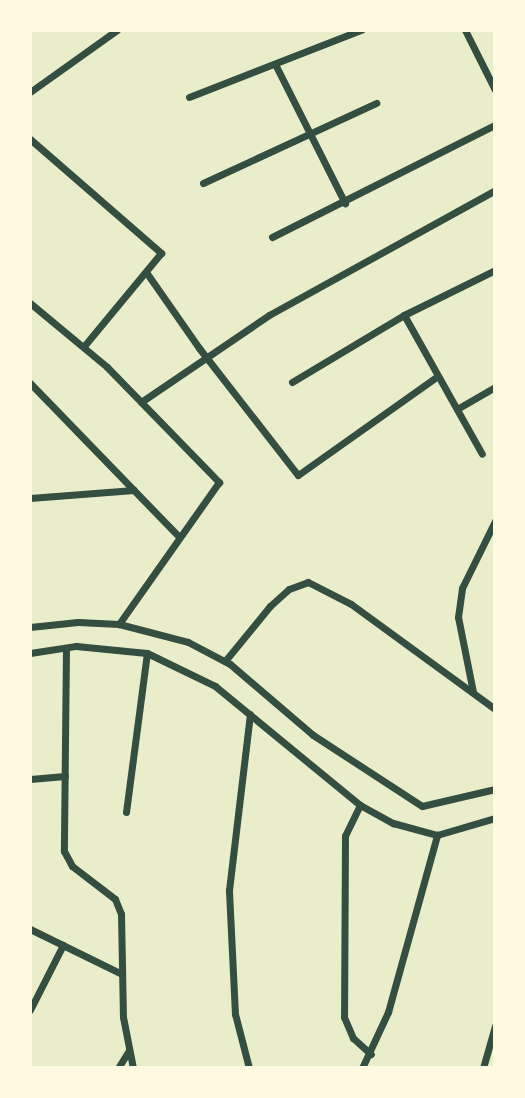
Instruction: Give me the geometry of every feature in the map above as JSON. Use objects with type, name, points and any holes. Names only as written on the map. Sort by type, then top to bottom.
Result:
[{"type":"street","points":[[30,92],[117,30]]},
{"type":"street","points":[[189,97],[361,30]]},
{"type":"street","points":[[465,30],[495,90]]},
{"type":"street","points":[[275,64],[345,203]]},
{"type":"street","points":[[203,183],[311,136],[376,103]]},
{"type":"street","points":[[272,237],[333,204],[345,203],[495,125]]},
{"type":"street","points":[[30,139],[159,248],[160,256],[84,346]]},
{"type":"street","points":[[141,402],[269,315],[495,190]]},
{"type":"street","points":[[292,382],[404,315],[495,270]]},
{"type":"street","points":[[146,272],[206,357],[299,475],[438,376]]},
{"type":"street","points":[[30,303],[84,346],[219,482],[119,624]]},
{"type":"street","points":[[404,315],[482,454]]},
{"type":"street","points":[[30,383],[179,537]]},
{"type":"street","points":[[457,409],[495,387]]},
{"type":"street","points":[[30,498],[134,490]]},
{"type":"street","points":[[473,692],[458,617],[461,588],[495,521]]},
{"type":"street","points":[[225,661],[270,606],[289,589],[308,582],[351,604],[495,709]]},
{"type":"street","points":[[30,627],[119,624],[188,642],[225,661],[313,735],[422,806],[495,789]]},
{"type":"street","points":[[66,648],[64,851],[72,866],[115,899],[121,914],[128,1052],[133,1068]]},
{"type":"street","points":[[30,653],[66,648],[147,653],[215,686],[360,805],[393,823],[437,835],[495,818]]},
{"type":"street","points":[[126,812],[147,653]]},
{"type":"street","points":[[249,1068],[235,1014],[229,890],[250,714]]},
{"type":"street","points":[[30,779],[65,776]]},
{"type":"street","points":[[360,805],[345,836],[344,1017],[353,1038],[371,1054]]},
{"type":"street","points":[[362,1068],[371,1054],[388,1012],[437,835]]},
{"type":"street","points":[[30,929],[122,974]]},
{"type":"street","points":[[30,1010],[63,945]]},
{"type":"street","points":[[483,1068],[495,1026]]},
{"type":"street","points":[[118,1068],[128,1052]]}]
